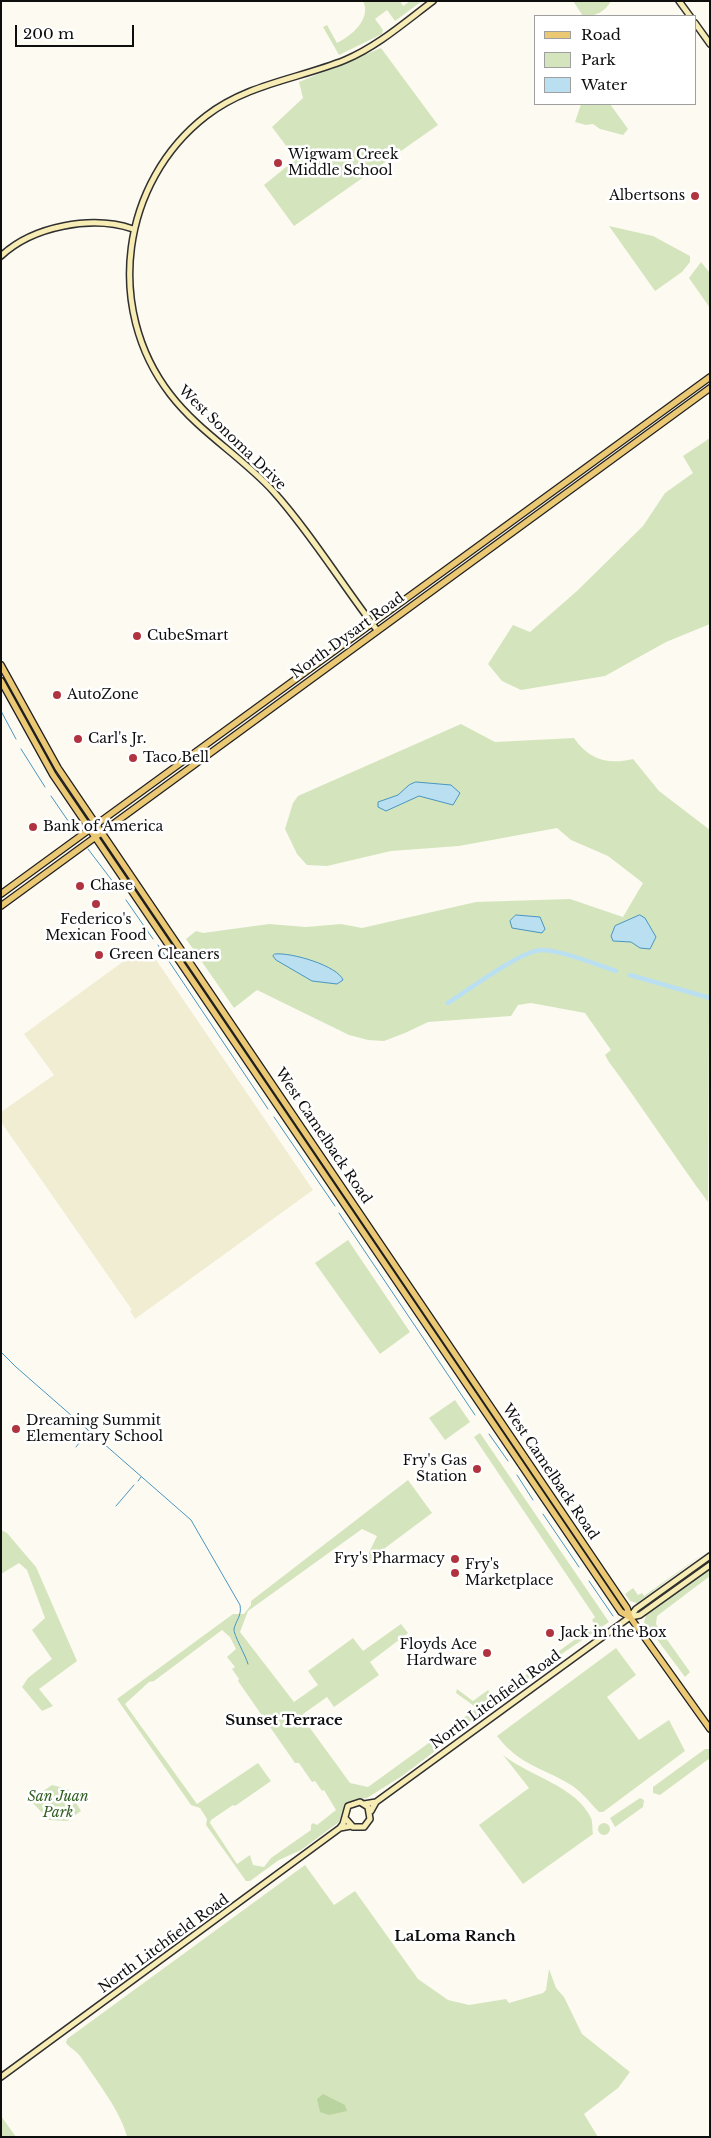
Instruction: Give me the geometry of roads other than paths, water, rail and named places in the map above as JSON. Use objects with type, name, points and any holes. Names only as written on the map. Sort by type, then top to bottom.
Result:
[{"type":"main road","name":"West Sonoma Drive","points":[[376,630],[274,492],[186,413],[159,379],[141,341],[131,301],[130,256],[133,229],[139,210],[164,162],[185,136],[206,116],[235,97],[259,87],[336,63],[358,54],[392,33],[434,1]]},
{"type":"main road","points":[[679,1],[689,15]]},
{"type":"main road","points":[[696,24],[710,44]]},
{"type":"main road","points":[[1,256],[46,230],[75,224],[93,223],[133,229]]},
{"type":"main road","name":"North Dysart Road","points":[[1,894],[710,377]]},
{"type":"main road","name":"North Dysart Road","points":[[1,906],[94,836],[710,388]]},
{"type":"main road","name":"West Camelback Road","points":[[1,665],[58,768],[627,1608],[630,1617],[710,1729]]},
{"type":"main road","name":"West Camelback Road","points":[[1,681],[44,762],[621,1612],[630,1617]]},
{"type":"main road","points":[[30,736],[38,732]]},
{"type":"main road","points":[[163,937],[170,932]]},
{"type":"main road","points":[[279,1108],[285,1104]]},
{"type":"main road","points":[[324,1174],[330,1170]]},
{"type":"main road","points":[[490,1419],[496,1415]]},
{"type":"main road","points":[[533,1469],[534,1477],[546,1495],[547,1503],[554,1507],[570,1531],[581,1540]]},
{"type":"main road","name":"North Litchfield Road","points":[[364,1804],[376,1802],[630,1617],[636,1608],[710,1556]]},
{"type":"main road","name":"North Litchfield Road","points":[[630,1617],[640,1615],[710,1565]]},
{"type":"main road","points":[[357,1802],[364,1804],[371,1812],[366,1826],[359,1828],[351,1826],[345,1818],[350,1804],[357,1802]]},
{"type":"main road","name":"North Litchfield Road","points":[[371,1812],[376,1802]]},
{"type":"main road","name":"North Litchfield Road","points":[[340,1828],[345,1818]]},
{"type":"main road","name":"North Litchfield Road","points":[[1,2077],[340,1828],[351,1826]]},
{"type":"water","points":[[416,782],[451,785],[460,793],[453,805],[419,796],[386,811],[378,807],[378,802],[398,795],[409,785]]},
{"type":"water","points":[[516,915],[540,917],[545,929],[542,933],[512,928],[510,921]]},
{"type":"water","points":[[640,915],[645,918],[656,937],[650,949],[640,948],[631,942],[613,941],[611,936],[615,926]]},
{"type":"water","points":[[275,954],[292,955],[324,965],[333,970],[343,980],[337,984],[312,981],[276,960],[273,956]]},
{"type":"waterway","points":[[1,711],[16,739]]},
{"type":"waterway","points":[[21,749],[45,787]]},
{"type":"waterway","points":[[51,796],[75,831]]},
{"type":"waterway","points":[[88,849],[120,891]]},
{"type":"waterway","points":[[126,900],[153,939]]},
{"type":"waterway","points":[[158,945],[268,1109]]},
{"type":"waterway","points":[[448,1003],[509,963],[533,951],[542,950],[560,953],[616,971]]},
{"type":"waterway","points":[[630,975],[710,998]]},
{"type":"waterway","points":[[274,1117],[335,1206]]},
{"type":"waterway","points":[[339,1213],[475,1415]]},
{"type":"waterway","points":[[1,1352],[191,1520],[240,1605],[240,1612],[234,1632],[248,1664]]},
{"type":"waterway","points":[[83,1437],[87,1431]]},
{"type":"waterway","points":[[489,1434],[508,1461]]},
{"type":"waterway","points":[[76,1447],[80,1442]]},
{"type":"waterway","points":[[517,1475],[533,1500]]},
{"type":"waterway","points":[[138,1481],[141,1477]]},
{"type":"waterway","points":[[116,1506],[134,1485]]},
{"type":"waterway","points":[[543,1514],[579,1567]]},
{"type":"waterway","points":[[589,1581],[613,1616]]},
{"type":"place","name":"Wigwam Creek Middle School","points":[[278,163]]},
{"type":"place","name":"Albertsons","points":[[695,196]]},
{"type":"place","name":"CubeSmart","points":[[137,636]]},
{"type":"place","name":"AutoZone","points":[[57,695]]},
{"type":"place","name":"Carl's Jr.","points":[[78,739]]},
{"type":"place","name":"Taco Bell","points":[[133,758]]},
{"type":"place","name":"Bank of America","points":[[33,827]]},
{"type":"place","name":"Chase","points":[[80,886]]},
{"type":"place","name":"Federico's Mexican Food","points":[[96,904]]},
{"type":"place","name":"Green Cleaners","points":[[99,955]]},
{"type":"place","name":"Dreaming Summit Elementary School","points":[[16,1429]]},
{"type":"place","name":"Fry's Gas Station","points":[[477,1469]]},
{"type":"place","name":"Fry's Pharmacy","points":[[455,1559]]},
{"type":"place","name":"Fry's Marketplace","points":[[455,1573]]},
{"type":"place","name":"Jack in the Box","points":[[550,1633]]},
{"type":"place","name":"Floyds Ace Hardware","points":[[487,1653]]},
{"type":"district","name":"Sunset Terrace","points":[[284,1721]]},
{"type":"district","name":"LaLoma Ranch","points":[[455,1937]]},
{"type":"park label","name":"San Juan Park","points":[[58,1805]]}]
